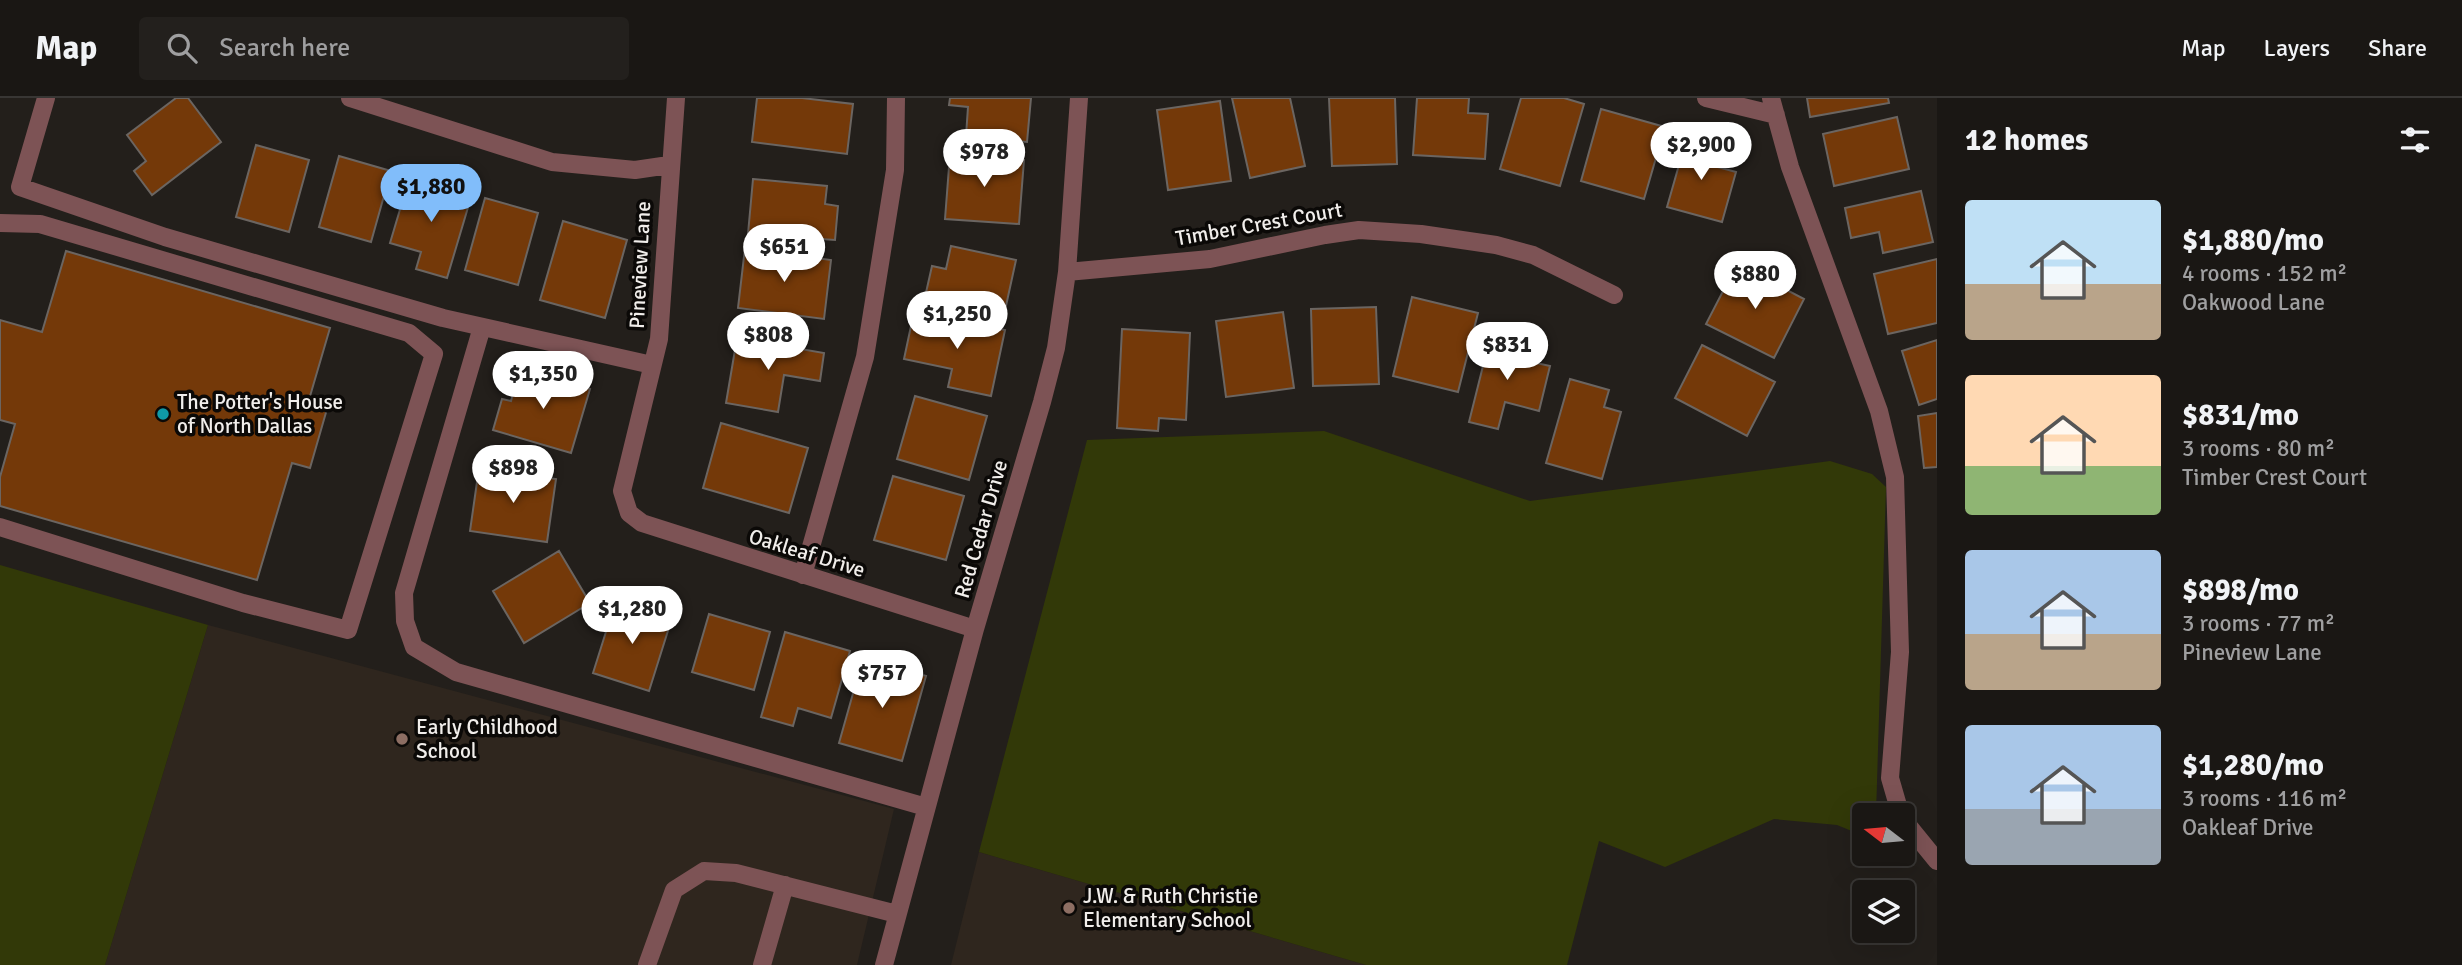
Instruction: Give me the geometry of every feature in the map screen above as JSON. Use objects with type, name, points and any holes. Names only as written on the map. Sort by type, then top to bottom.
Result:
[{"type":"street","points":[[46,98],[20,187],[165,237],[443,318],[652,365]]},
{"type":"street","points":[[350,98],[552,162],[635,170],[670,165]]},
{"type":"street","name":"Pineview Lane","points":[[628,513],[622,491],[659,339],[676,98]]},
{"type":"street","points":[[803,575],[865,357],[895,170],[897,98]]},
{"type":"street","name":"Red Cedar Drive","points":[[884,965],[975,629],[1056,348],[1067,272],[1079,98]]},
{"type":"street","points":[[1706,98],[1773,106],[1790,167],[1880,411],[1895,477],[1900,652],[1890,778],[1898,803]]},
{"type":"street","points":[[0,223],[40,224],[409,333],[434,354],[348,630],[243,603],[0,527]]},
{"type":"street","name":"Timber Crest Court","points":[[1067,272],[1210,259],[1325,234],[1359,230],[1421,234],[1496,245],[1532,255],[1614,295]]},
{"type":"street","points":[[482,327],[404,593],[405,621],[414,647],[456,672],[926,807]]},
{"type":"street","name":"Oakleaf Drive","points":[[628,513],[642,523],[975,629]]},
{"type":"street","points":[[1915,833],[1937,861]]},
{"type":"street","points":[[647,965],[674,890],[704,871],[736,873],[897,914]]},
{"type":"street","points":[[762,965],[785,885]]},
{"type":"shaded area","name":"Early Childhood School","points":[[208,625],[894,809],[857,965],[105,965]]},
{"type":"shaded area","name":"J.W. & Ruth Christie Elementary School","points":[[979,852],[1366,965],[951,965]]},
{"type":"green space","points":[[1324,431],[1530,501],[1830,461],[1872,474],[1886,487],[1876,803],[1852,803],[1852,831],[1837,825],[1774,819],[1665,867],[1599,841],[1567,965],[1366,965],[979,852],[1087,440]]},
{"type":"green space","points":[[0,565],[208,625],[105,965],[0,965]]},
{"type":"building","points":[[176,98],[188,98],[221,142],[152,195],[134,171],[146,161],[127,135]]},
{"type":"building","points":[[757,98],[802,98],[853,104],[847,154],[752,142]]},
{"type":"building","points":[[950,98],[1031,98],[1027,142],[966,136],[968,107],[949,105]]},
{"type":"building","points":[[1232,98],[1290,98],[1305,166],[1250,178]]},
{"type":"building","points":[[1329,98],[1395,98],[1397,164],[1332,166]]},
{"type":"building","points":[[1417,98],[1469,98],[1468,113],[1488,114],[1485,159],[1413,155]]},
{"type":"building","points":[[1521,98],[1564,98],[1584,104],[1560,186],[1500,169]]},
{"type":"building","points":[[1807,98],[1888,98],[1889,103],[1810,117]]},
{"type":"building","points":[[1220,101],[1231,181],[1168,190],[1157,110]]},
{"type":"building","points":[[1601,109],[1665,127],[1644,199],[1581,181]]},
{"type":"building","points":[[1897,117],[1909,169],[1834,186],[1823,134]]},
{"type":"building","points":[[1687,137],[1720,146],[1714,166],[1736,172],[1722,222],[1667,207]]},
{"type":"building","points":[[256,145],[309,160],[289,232],[236,217]]},
{"type":"building","points":[[950,154],[1024,160],[1019,224],[945,219]]},
{"type":"building","points":[[339,156],[391,171],[371,242],[319,227]]},
{"type":"building","points":[[410,176],[472,194],[447,278],[416,269],[421,252],[390,243]]},
{"type":"building","points":[[753,179],[827,186],[825,204],[838,206],[835,240],[748,234]]},
{"type":"building","points":[[1921,191],[1933,242],[1883,253],[1879,232],[1851,238],[1845,208]]},
{"type":"building","points":[[485,198],[538,213],[518,285],[465,270]]},
{"type":"building","points":[[563,221],[627,240],[605,318],[540,300]]},
{"type":"building","points":[[951,246],[1016,260],[1004,315],[925,297],[932,266],[946,269]]},
{"type":"building","points":[[745,248],[831,260],[824,319],[738,308]]},
{"type":"building","name":"The Potter's House of North Dallas","points":[[66,251],[330,328],[308,403],[327,409],[310,468],[292,463],[257,580],[0,506],[0,477],[15,424],[0,420],[0,320],[42,332]]},
{"type":"building","points":[[1937,259],[1937,323],[1888,334],[1874,274]]},
{"type":"building","points":[[1737,264],[1804,299],[1774,358],[1706,324]]},
{"type":"building","points":[[1412,297],[1478,313],[1458,392],[1393,376]]},
{"type":"building","points":[[1376,307],[1379,384],[1313,386],[1311,309]]},
{"type":"building","points":[[914,312],[1005,330],[991,396],[948,387],[952,369],[904,359]]},
{"type":"building","points":[[1283,312],[1294,388],[1226,397],[1216,321]]},
{"type":"building","points":[[1122,329],[1190,333],[1186,420],[1159,418],[1158,431],[1117,428]]},
{"type":"building","points":[[1492,330],[1519,337],[1514,358],[1550,366],[1539,411],[1505,402],[1498,429],[1469,422]]},
{"type":"building","points":[[737,338],[824,353],[820,381],[784,375],[778,412],[726,403]]},
{"type":"building","points":[[1937,340],[1937,399],[1919,405],[1902,351]]},
{"type":"building","points":[[1702,345],[1775,382],[1747,436],[1675,398]]},
{"type":"building","points":[[520,369],[590,389],[571,453],[493,430],[502,399],[511,401]]},
{"type":"building","points":[[1570,379],[1609,390],[1604,407],[1621,412],[1602,479],[1546,463]]},
{"type":"building","points":[[915,396],[987,416],[969,480],[897,459]]},
{"type":"building","points":[[1937,413],[1937,467],[1924,468],[1918,416]]},
{"type":"building","points":[[721,423],[808,448],[789,513],[703,488]]},
{"type":"building","points":[[479,468],[556,479],[547,542],[470,531]]},
{"type":"building","points":[[893,476],[964,496],[946,560],[874,540]]},
{"type":"building","points":[[559,551],[590,603],[524,643],[493,591]]},
{"type":"building","points":[[616,600],[672,618],[649,691],[593,673]]},
{"type":"building","points":[[709,614],[770,632],[754,690],[692,672]]},
{"type":"building","points":[[785,632],[850,651],[831,718],[798,708],[793,726],[761,717]]},
{"type":"building","points":[[863,658],[926,676],[902,761],[839,743]]},
{"type":"place","name":"The Potter's House of North Dallas","points":[[163,414]]},
{"type":"place","name":"Early Childhood School","points":[[402,739]]},
{"type":"place","name":"J.W. & Ruth Christie Elementary School","points":[[1069,908]]}]
